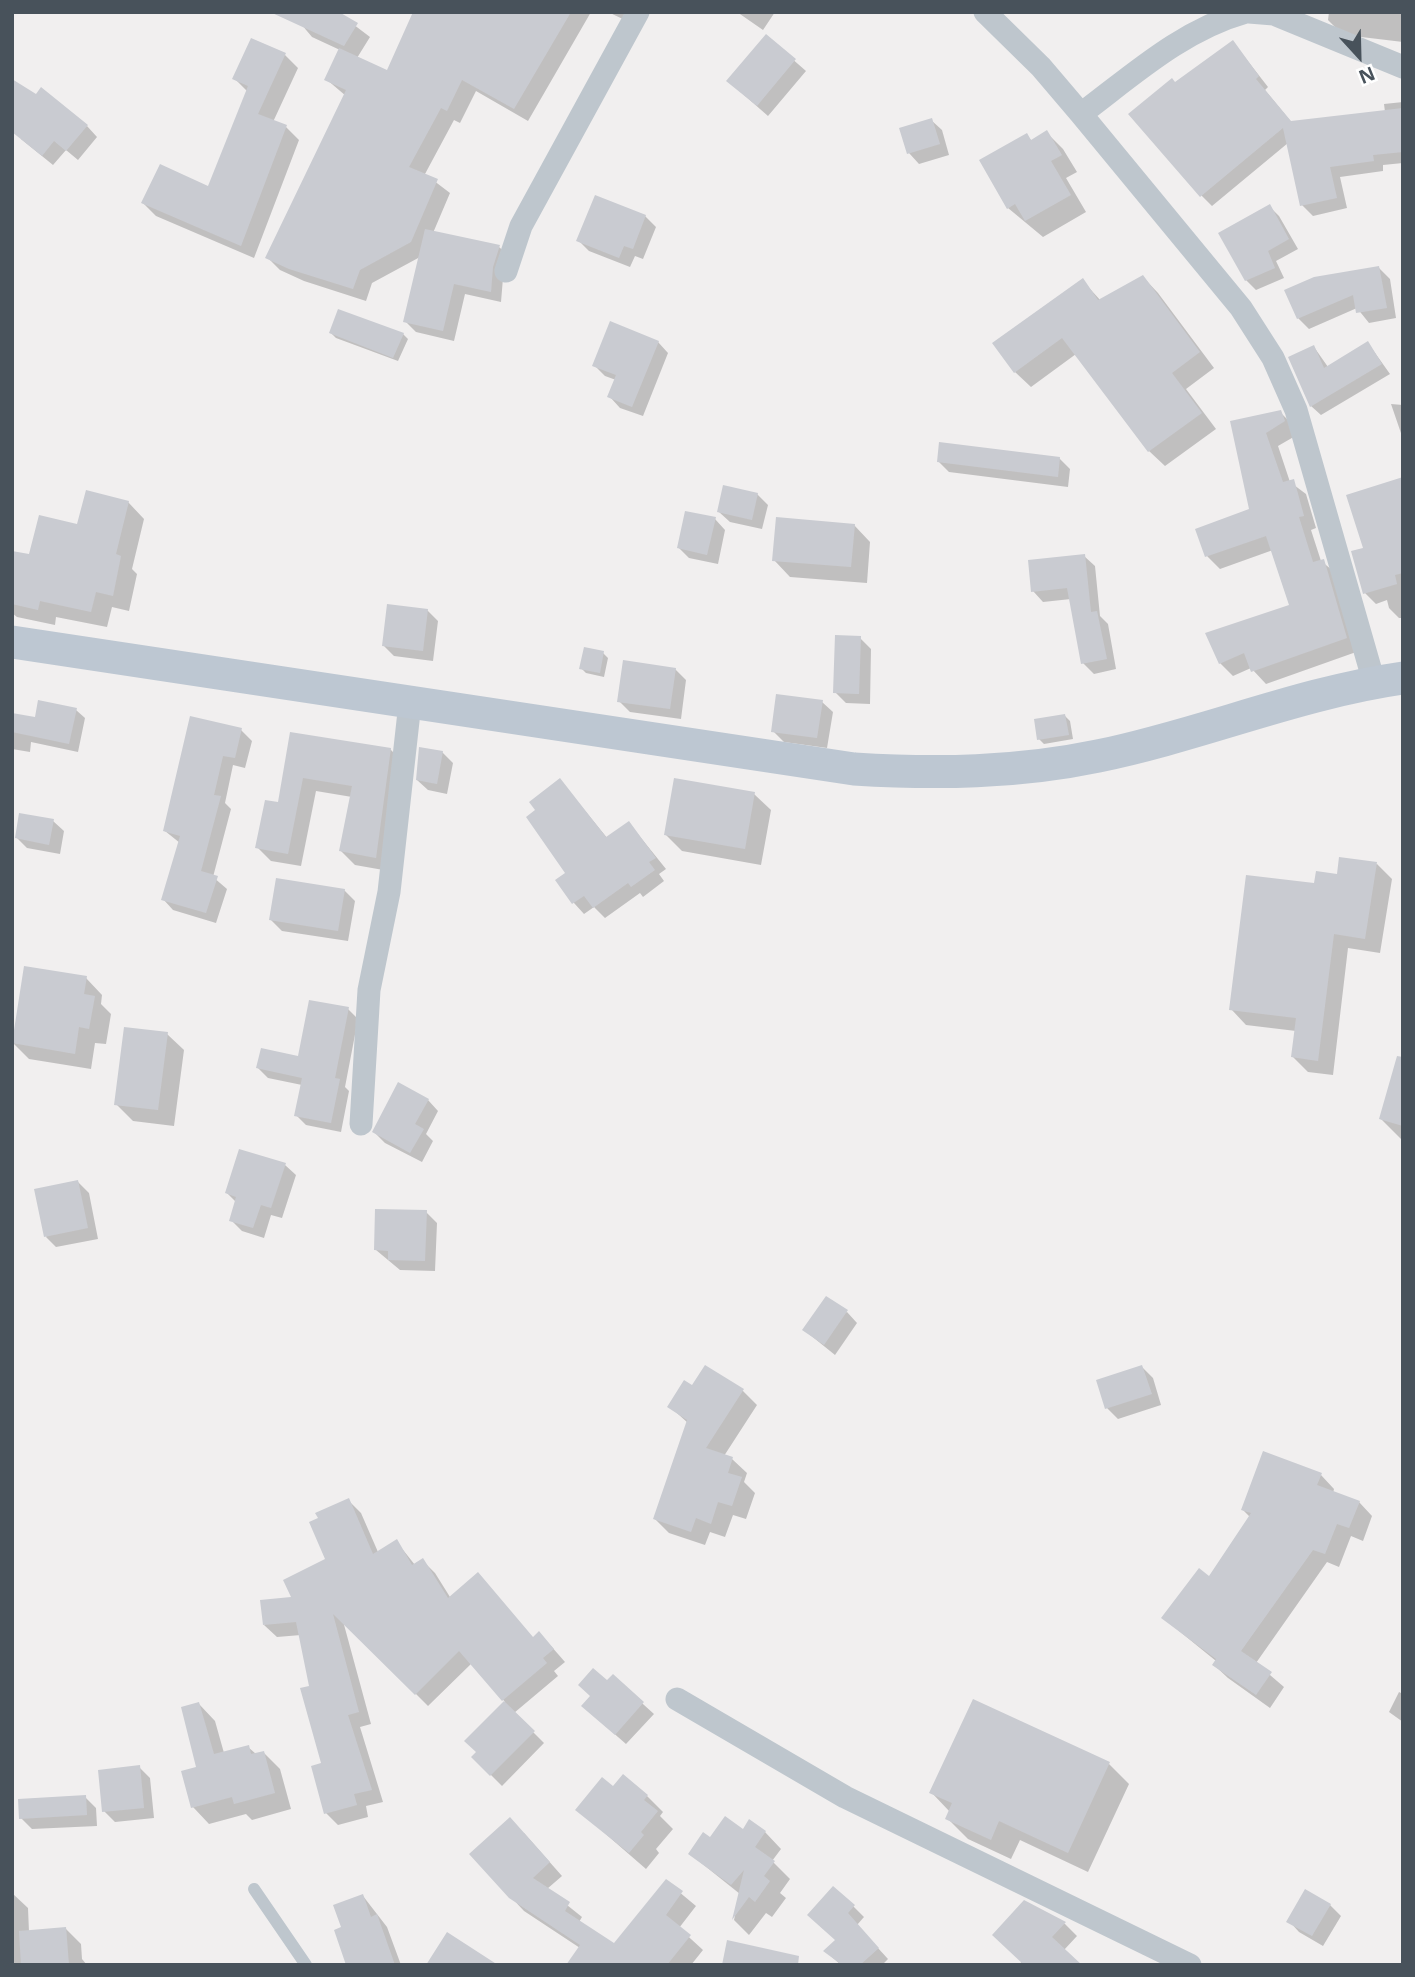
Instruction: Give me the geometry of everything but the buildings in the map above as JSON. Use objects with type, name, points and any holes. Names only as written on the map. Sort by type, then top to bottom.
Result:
[{"type":"main road","points":[[12,642],[854,769],[980,772],[1099,756],[1310,696],[1388,680]]},
{"type":"street","points":[[506,271],[521,226],[638,12]]},
{"type":"street","points":[[985,12],[1041,66],[1081,114],[1241,308],[1273,358],[1296,410],[1388,680]]},
{"type":"street","points":[[1081,114],[1186,36],[1215,21],[1247,12],[1274,14],[1403,67]]},
{"type":"street","points":[[362,1124],[369,990],[389,892],[410,703]]},
{"type":"street","points":[[677,1699],[845,1797],[1190,1965]]},
{"type":"lane","points":[[254,1889],[306,1965]]}]
